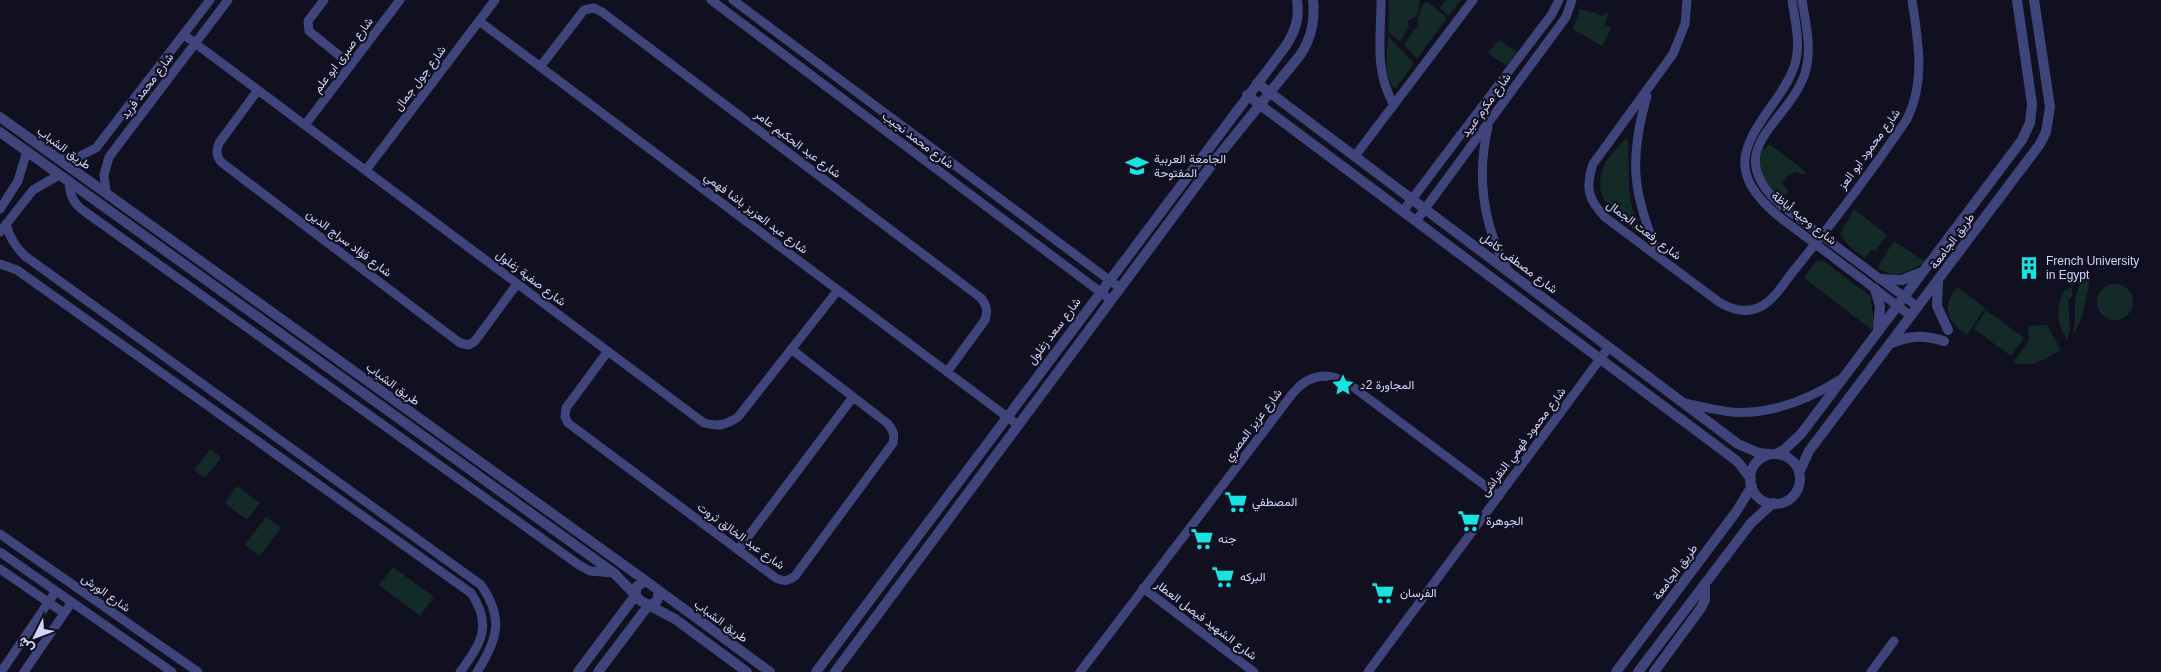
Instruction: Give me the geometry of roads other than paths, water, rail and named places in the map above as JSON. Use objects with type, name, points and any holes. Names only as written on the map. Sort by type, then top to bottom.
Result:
[{"type":"street","name":"شارع محمد فريد","points":[[58,159],[88,154],[103,140],[210,0]]},
{"type":"street","name":"شارع محمد فريد","points":[[106,193],[104,175],[114,149],[228,0]]},
{"type":"street","points":[[324,0],[308,21],[309,31],[351,65]]},
{"type":"street","name":"شارع صبرى ابو علم","points":[[305,125],[400,0]]},
{"type":"street","name":"شارع جول جمال","points":[[366,170],[495,0]]},
{"type":"street","name":"شارع محمد نجيب","points":[[711,0],[1111,300]]},
{"type":"street","name":"شارع محمد نجيب","points":[[733,0],[1120,288]]},
{"type":"street","name":"شارع سعد زغلول","points":[[816,672],[1293,35],[1297,22],[1297,0]]},
{"type":"street","points":[[835,672],[1120,288],[1259,104],[1301,54],[1309,41],[1313,27],[1313,0]]},
{"type":"street","points":[[1382,0],[1381,75],[1385,90],[1394,105]]},
{"type":"street","points":[[1355,156],[1473,0]]},
{"type":"street","name":"شارع مكرم عبيد","points":[[1403,211],[1552,14],[1559,0]]},
{"type":"street","name":"شارع مكرم عبيد","points":[[1416,221],[1566,17],[1572,0]]},
{"type":"street","name":"شارع رفعت الجمال","points":[[1687,0],[1685,24],[1673,54],[1593,164],[1588,178],[1589,194],[1595,208],[1728,308],[1739,310],[1750,310],[1770,301],[1816,244]]},
{"type":"street","name":"شارع وجيه أباظة","points":[[1792,0],[1798,42],[1796,63],[1788,82],[1751,136],[1745,154],[1745,164],[1750,183],[1760,199],[1816,244],[1901,302],[1911,316]]},
{"type":"street","name":"شارع وجيه أباظة","points":[[1802,0],[1808,45],[1807,66],[1794,93],[1762,136],[1757,152],[1756,168],[1762,184],[1771,197],[1821,236],[1877,284]]},
{"type":"street","name":"شارع محمود ابو العز","points":[[1816,244],[1900,129],[1912,109],[1920,76],[1919,52],[1912,0]]},
{"type":"street","name":"طريق الجامعة","points":[[1773,454],[1786,449],[1801,434],[2017,148],[2027,132],[2032,104],[2017,0]]},
{"type":"street","name":"طريق الجامعة","points":[[1799,473],[1809,451],[2032,155],[2046,132],[2050,107],[2034,0]]},
{"type":"street","name":"شارع عبد الحكيم عامر","points":[[540,67],[580,14],[589,8],[598,9],[633,35],[982,298],[988,312],[985,320],[947,372]]},
{"type":"street","name":"شارع عبد العزيز باشا فهمي","points":[[479,21],[1018,425]]},
{"type":"street","name":"شارع صفية زغلول","points":[[184,35],[704,423],[716,426],[728,424],[738,417],[838,290]]},
{"type":"street","name":"شارع مصطفى كامل","points":[[1257,83],[1738,444],[1759,453],[1773,454]]},
{"type":"street","name":"شارع فؤاد سراج الدين","points":[[258,90],[219,143],[216,150],[221,162],[460,343],[469,345],[475,340],[517,284]]},
{"type":"street","points":[[1648,90],[1636,138],[1634,163],[1636,188],[1642,212],[1660,258]]},
{"type":"street","points":[[1248,95],[1738,462],[1758,496],[1773,503],[1785,502],[1795,494],[1800,483],[1799,473],[1791,460],[1773,454],[1758,461],[1754,466],[1751,483]]},
{"type":"street","points":[[1274,115],[1278,105],[1284,103]]},
{"type":"street","name":"طريق الشباب","points":[[0,117],[770,672]]},
{"type":"street","points":[[1489,123],[1482,161],[1483,199],[1492,236],[1508,271]]},
{"type":"street","name":"طريق الشباب","points":[[0,132],[614,574],[635,596],[648,606],[675,619],[747,672]]},
{"type":"street","points":[[103,140],[106,148],[114,149]]},
{"type":"street","points":[[0,209],[18,181],[27,151]]},
{"type":"street","points":[[939,171],[947,160]]},
{"type":"street","points":[[0,232],[33,190],[59,175]]},
{"type":"street","points":[[69,182],[70,194],[75,204],[84,211],[580,565],[596,572],[614,574]]},
{"type":"street","points":[[6,224],[9,236],[25,256],[481,585],[490,598],[496,614],[496,631],[492,647],[477,672]]},
{"type":"street","points":[[0,264],[17,270],[471,593],[479,604],[483,624],[480,644],[460,672]]},
{"type":"street","points":[[1877,333],[1880,315],[1877,284],[1902,280],[1923,271]]},
{"type":"street","points":[[1938,281],[1938,306],[1948,330]]},
{"type":"street","name":"شارع وجيه أباظة","points":[[1901,302],[1918,307]]},
{"type":"street","points":[[1891,343],[1906,338],[1923,336],[1944,341]]},
{"type":"street","name":"شارع محمود فهمي النقراشى","points":[[1368,672],[1609,347]]},
{"type":"street","name":"شارع عبد الخالق ثروت","points":[[608,351],[566,408],[565,418],[568,423],[782,581],[790,580],[795,576],[893,443],[894,436],[892,429],[792,349]]},
{"type":"street","name":"شارع عزيز المصري","points":[[1080,672],[1293,393],[1300,385],[1312,378],[1330,376],[1340,378],[1350,384],[1499,496]]},
{"type":"street","points":[[1684,403],[1731,412],[1779,408],[1823,390],[1843,377]]},
{"type":"street","points":[[194,396],[202,384]]},
{"type":"street","points":[[738,550],[853,397]]},
{"type":"street","points":[[250,435],[258,424]]},
{"type":"street","name":"طريق الجامعة","points":[[1616,672],[1736,512],[1751,483]]},
{"type":"street","points":[[1638,672],[1751,523],[1773,503]]},
{"type":"street","points":[[370,521],[378,510]]},
{"type":"street","name":"شارع الورش","points":[[0,534],[198,672]]},
{"type":"street","points":[[0,552],[172,672]]},
{"type":"street","points":[[0,569],[64,613]]},
{"type":"street","points":[[578,672],[635,596],[637,586],[646,581]]},
{"type":"street","points":[[1654,672],[1701,608],[1705,600],[1705,583]]},
{"type":"street","name":"شارع الشهيد فيصل العطار","points":[[1144,588],[1254,672]]},
{"type":"street","points":[[3,670],[56,591]]},
{"type":"street","points":[[598,672],[648,606],[657,601],[659,591]]},
{"type":"street","points":[[24,672],[72,602]]},
{"type":"street","points":[[1871,672],[1894,641]]},
{"type":"place","name":"الجامعة العربية المفتوحة","points":[[1137,166]]},
{"type":"place","name":"French University in Egypt","points":[[2029,268]]},
{"type":"place","name":"المجاورة 2د","points":[[1343,385]]},
{"type":"place","name":"المصطفي","points":[[1236,502]]},
{"type":"place","name":"الجوهرة","points":[[1469,521]]},
{"type":"place","name":"جنه","points":[[1202,539]]},
{"type":"place","name":"البركه","points":[[1223,577]]},
{"type":"place","name":"الفرسان","points":[[1383,593]]}]
